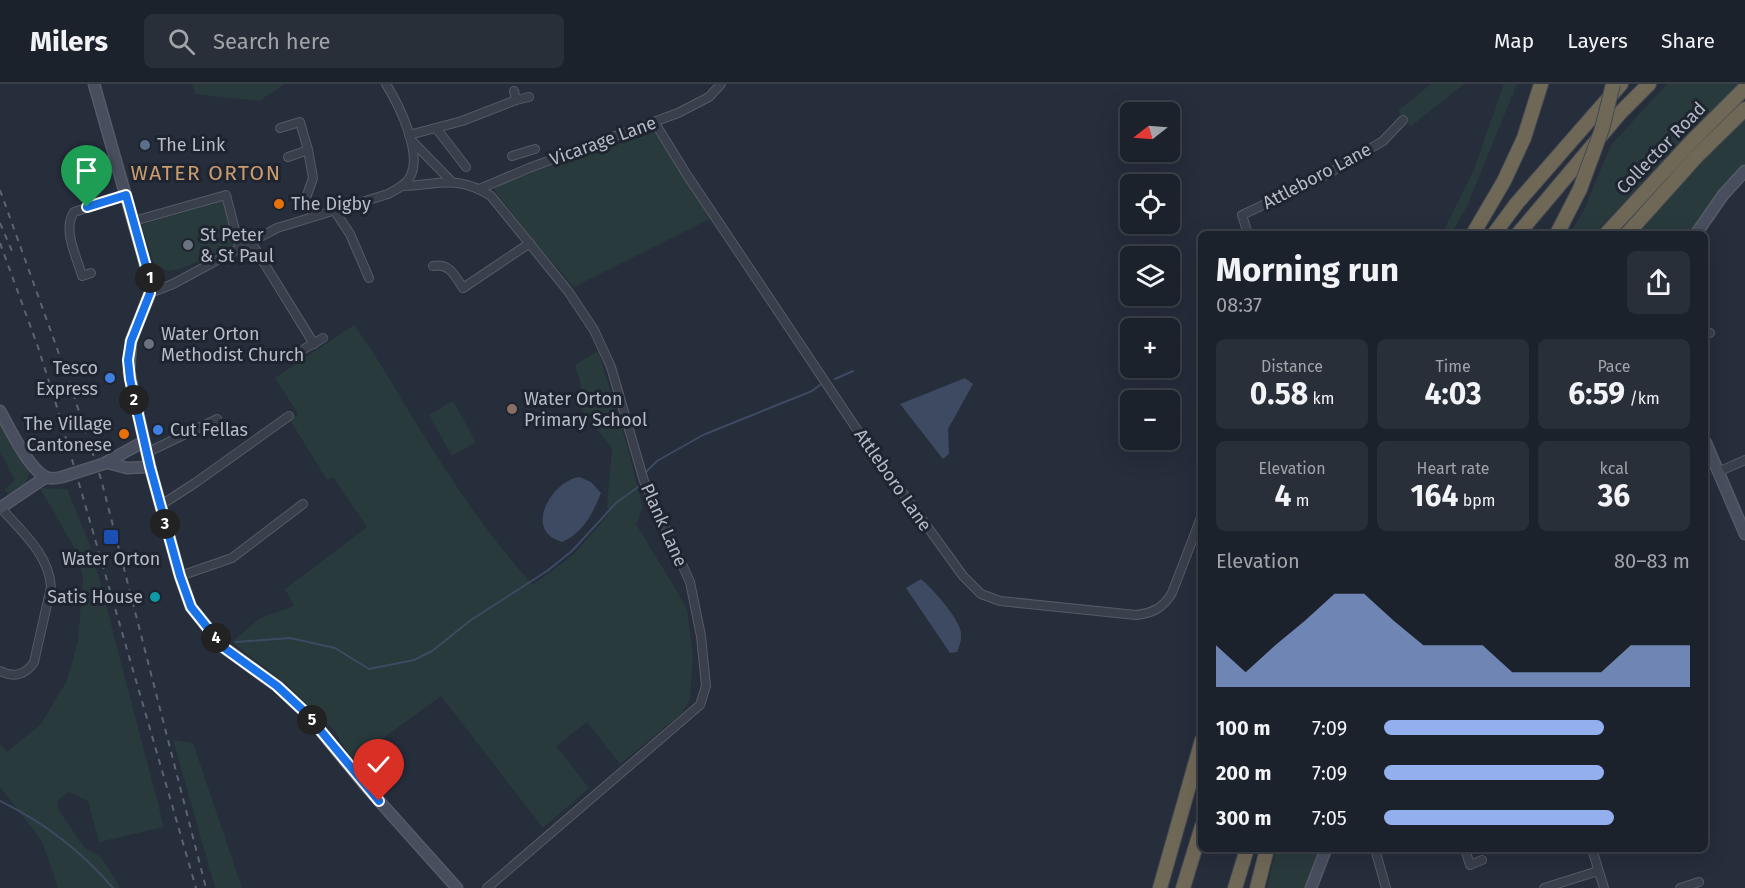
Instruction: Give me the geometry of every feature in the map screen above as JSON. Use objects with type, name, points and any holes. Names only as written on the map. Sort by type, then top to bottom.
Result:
[{"type":"highway","points":[[1475,231],[1504,181],[1524,138],[1541,84]]},
{"type":"highway","points":[[1559,231],[1580,189],[1602,129],[1613,84]]},
{"type":"highway","points":[[1496,231],[1517,203],[1621,84]]},
{"type":"highway","points":[[1521,231],[1620,112],[1649,84]]},
{"type":"highway","name":"Collector Road","points":[[1609,231],[1745,88]]},
{"type":"highway","name":"Collector Road","points":[[1630,231],[1697,156],[1745,109]]},
{"type":"highway","points":[[1161,886],[1198,754]]},
{"type":"highway","points":[[1161,886],[1198,785]]},
{"type":"highway","points":[[1183,888],[1198,839]]},
{"type":"highway","points":[[1235,888],[1246,852]]},
{"type":"highway","points":[[1258,888],[1266,854]]},
{"type":"main road","points":[[94,84],[149,273],[150,293],[134,331],[128,360],[130,383],[150,467],[180,576],[191,607],[223,647],[277,686],[306,713],[363,784],[457,888]]},
{"type":"main road","points":[[1698,231],[1722,195],[1745,171]]},
{"type":"main road","points":[[0,411],[32,464],[46,477]]},
{"type":"main road","points":[[0,508],[46,477],[62,477],[105,464],[145,448]]},
{"type":"main road","points":[[1708,448],[1745,534]]},
{"type":"main road","points":[[105,464],[127,468],[150,467]]},
{"type":"main road","points":[[1311,888],[1325,852]]},
{"type":"street","points":[[386,84],[400,109],[409,137],[412,168],[410,177],[402,186]]},
{"type":"street","name":"Vicarage Lane","points":[[479,189],[529,168],[656,123],[698,104],[709,97],[721,84]]},
{"type":"street","points":[[514,91],[516,100]]},
{"type":"street","points":[[409,137],[529,97]]},
{"type":"street","name":"Attleboro Lane","points":[[1247,231],[1242,215],[1334,170],[1383,141],[1403,120]]},
{"type":"street","points":[[280,128],[300,122],[313,178],[307,195]]},
{"type":"street","name":"Attleboro Lane","points":[[656,123],[687,175],[856,428],[940,546],[963,576],[981,594],[1000,602],[1137,615],[1158,609],[1167,602],[1172,593],[1198,525]]},
{"type":"street","points":[[436,128],[466,167]]},
{"type":"street","points":[[409,137],[452,182]]},
{"type":"street","points":[[512,156],[535,149]]},
{"type":"street","points":[[288,156],[308,150]]},
{"type":"street","points":[[524,153],[529,168]]},
{"type":"street","name":"Plank Lane","points":[[150,293],[173,284],[277,228],[388,194],[402,186],[467,183],[491,196],[568,291],[594,330],[611,367],[644,481],[690,582],[701,636],[706,686],[700,705],[487,888]]},
{"type":"street","points":[[91,273],[82,276],[68,227],[70,219],[74,212],[126,195]]},
{"type":"street","points":[[134,221],[226,195],[240,249]]},
{"type":"street","points":[[311,207],[313,216]]},
{"type":"street","points":[[334,210],[350,234],[369,278]]},
{"type":"street","points":[[251,242],[314,344]]},
{"type":"street","points":[[433,266],[441,265],[449,268],[464,288],[530,243]]},
{"type":"street","points":[[304,349],[323,338]]},
{"type":"street","points":[[161,505],[289,416]]},
{"type":"street","points":[[145,448],[217,419]]},
{"type":"street","points":[[1718,472],[1745,460]]},
{"type":"street","points":[[180,576],[232,558],[303,504]]},
{"type":"street","points":[[0,508],[42,556],[50,575],[51,587],[34,662],[28,669],[17,675],[0,671]]},
{"type":"street","points":[[1376,852],[1386,888]]},
{"type":"street","points":[[1466,852],[1470,865],[1482,860]]},
{"type":"street","points":[[1593,852],[1604,888]]},
{"type":"street","points":[[1544,888],[1598,871]]},
{"type":"street","points":[[1680,888],[1699,882]]},
{"type":"shaded area","points":[[192,84],[285,84],[259,101],[195,94]]},
{"type":"shaded area","points":[[1431,84],[1464,84],[1411,126],[1398,111]]},
{"type":"shaded area","points":[[1504,84],[1517,84],[1467,206],[1453,231],[1443,231],[1474,169]]},
{"type":"shaded area","points":[[1667,84],[1742,84],[1674,149],[1597,231],[1572,231],[1584,210],[1611,145]]},
{"type":"shaded area","points":[[1745,118],[1745,164],[1726,182],[1693,231],[1638,231],[1685,178]]},
{"type":"shaded area","points":[[655,132],[710,219],[574,287],[534,242],[495,191],[495,185],[504,179],[525,175]]},
{"type":"shaded area","points":[[222,201],[235,245],[181,269],[168,271],[154,264],[141,225]]},
{"type":"shaded area","points":[[354,325],[466,500],[509,558],[533,585],[573,555],[611,511],[607,507],[612,448],[582,410],[581,386],[575,365],[598,351],[626,442],[643,508],[636,524],[687,608],[693,657],[690,699],[681,714],[620,764],[587,722],[556,746],[589,788],[543,828],[441,696],[352,761],[335,731],[285,683],[232,642],[260,618],[294,606],[285,589],[367,527],[333,477],[327,480],[290,420],[298,414],[275,378]]},
{"type":"shaded area","points":[[453,401],[476,442],[452,456],[429,415]]},
{"type":"shaded area","points":[[0,420],[30,469],[26,484],[9,494],[4,490],[15,481],[0,451]]},
{"type":"shaded area","points":[[40,488],[67,489],[88,540],[164,827],[99,842],[88,801],[69,792],[57,801],[59,811],[85,848],[100,856],[119,888],[58,888],[42,841],[0,787],[0,744],[7,752],[40,725],[67,681],[78,641],[83,578],[79,556]]},
{"type":"shaded area","points":[[173,740],[193,743],[242,888],[215,888]]},
{"type":"shaded area","points":[[1275,852],[1319,852],[1306,888],[1267,888]]},
{"type":"water","points":[[965,378],[973,384],[948,429],[949,454],[943,459],[900,404]]},
{"type":"water","points":[[579,477],[591,482],[601,493],[591,515],[581,528],[562,542],[550,536],[544,528],[545,507],[559,487]]},
{"type":"water","points":[[921,579],[945,604],[956,620],[961,633],[957,652],[950,653],[906,588]]},
{"type":"waterway","points":[[835,379],[853,371]]},
{"type":"waterway","points":[[645,473],[657,461],[703,435],[812,391],[820,385]]},
{"type":"waterway","points":[[236,642],[290,638],[335,648],[369,669],[414,660],[432,651],[471,620],[547,571],[572,551],[616,503],[638,487]]},
{"type":"waterway","points":[[0,801],[31,818],[61,839],[113,888]]},
{"type":"railway","points":[[0,190],[72,390],[101,479],[206,888]]},
{"type":"railway","points":[[0,223],[12,251]]},
{"type":"railway","points":[[0,243],[56,404],[196,888]]},
{"type":"place","name":"The Link","points":[[145,145]]},
{"type":"place","name":"The Digby","points":[[279,204]]},
{"type":"place","name":"St Peter & St Paul","points":[[188,245]]},
{"type":"place","name":"Water Orton Methodist Church","points":[[149,344]]},
{"type":"place","name":"Tesco Express","points":[[110,378]]},
{"type":"place","name":"Water Orton Primary School","points":[[512,409]]},
{"type":"place","name":"Cut Fellas","points":[[158,430]]},
{"type":"place","name":"The Village Cantonese","points":[[124,434]]},
{"type":"place","name":"Water Orton","points":[[111,537]]},
{"type":"place","name":"Satis House","points":[[155,597]]},
{"type":"district","name":"WATER ORTON","points":[[206,173]]},
{"type":"route","points":[[87,207],[126,195],[149,273],[150,293],[131,341],[128,360],[130,383],[167,530],[191,607],[223,647],[277,686],[306,713],[379,801]]}]
